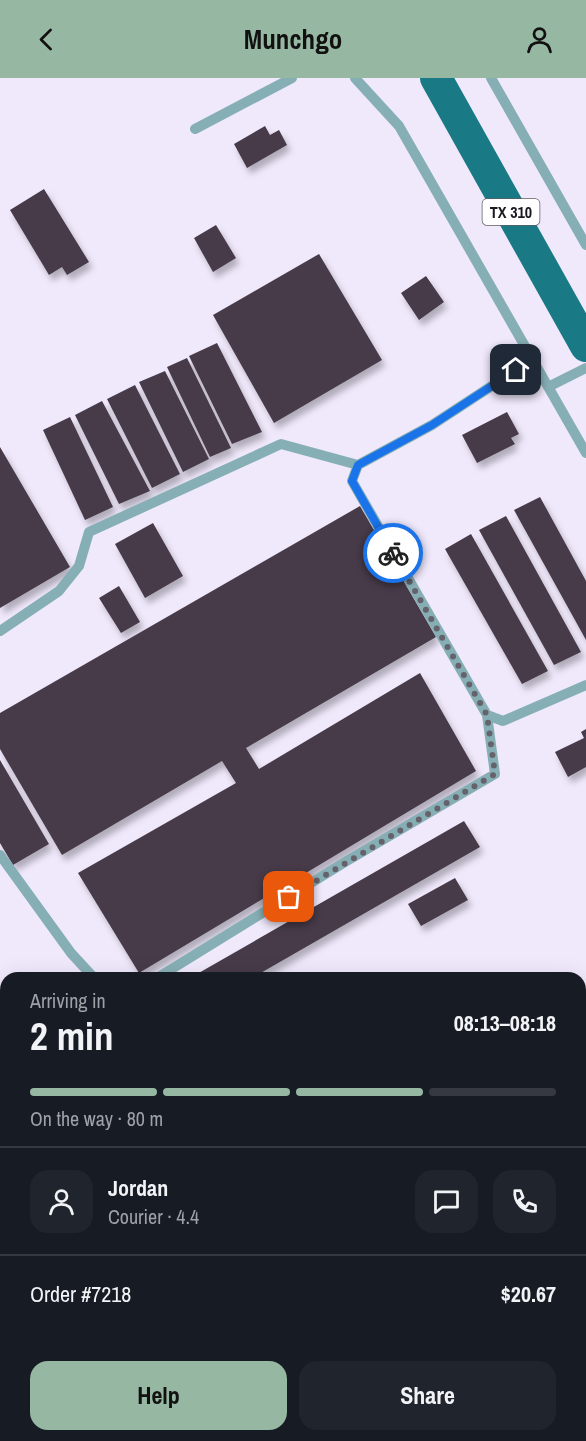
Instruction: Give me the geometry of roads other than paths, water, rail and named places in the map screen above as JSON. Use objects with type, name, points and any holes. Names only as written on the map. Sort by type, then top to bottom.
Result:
[{"type":"main road","name":"TX 310","points":[[436,78],[586,346]]},
{"type":"lane","points":[[195,129],[292,78]]},
{"type":"lane","points":[[355,78],[399,126],[586,453]]},
{"type":"lane","points":[[491,78],[586,245]]},
{"type":"lane","points":[[167,972],[345,862],[495,774],[487,715],[352,481],[358,465],[432,425],[532,359]]},
{"type":"lane","points":[[548,387],[586,368]]},
{"type":"lane","points":[[0,631],[59,591],[79,566],[89,532],[280,444],[358,465]]},
{"type":"lane","points":[[487,715],[503,721],[586,685]]},
{"type":"lane","points":[[0,855],[15,879],[71,953],[88,972]]}]
